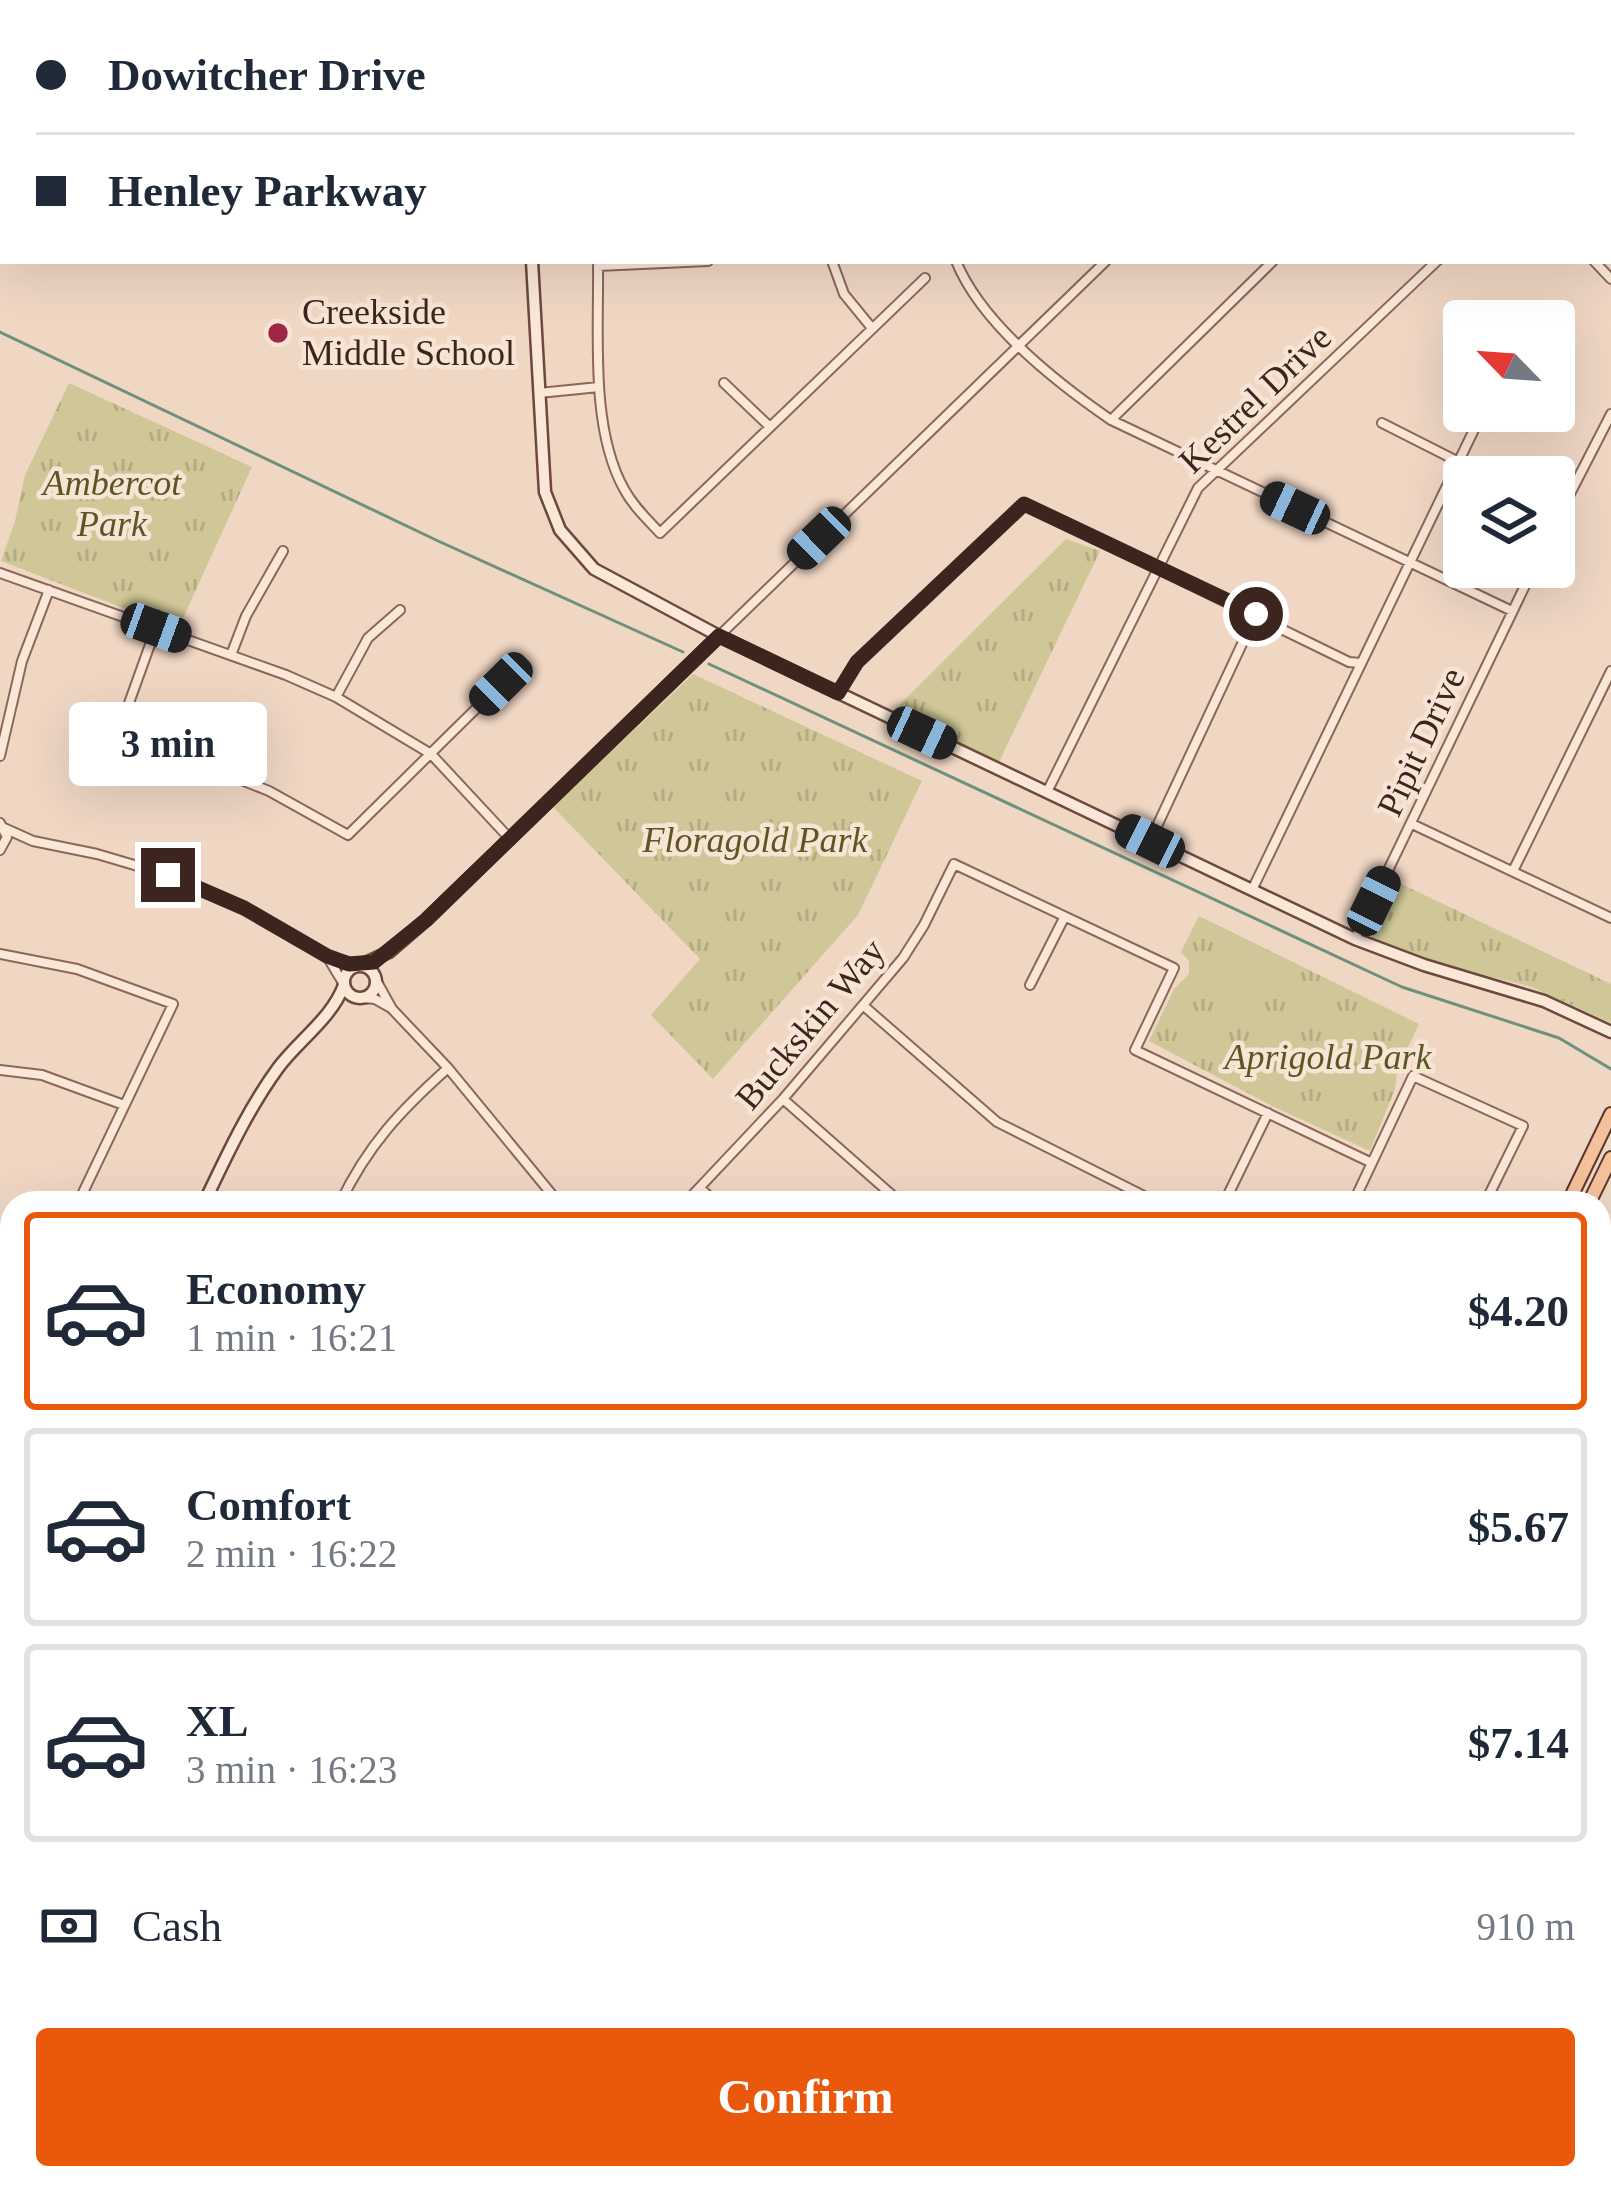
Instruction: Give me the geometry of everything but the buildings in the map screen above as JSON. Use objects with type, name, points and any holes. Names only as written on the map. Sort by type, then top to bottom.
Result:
[{"type":"main road","points":[[1574,1191],[1611,1114]]},
{"type":"main road","points":[[1595,1191],[1611,1158]]},
{"type":"street","points":[[532,264],[545,492],[568,542],[603,576],[719,636],[1355,939],[1544,1001],[1611,1032]]},
{"type":"street","points":[[642,264],[598,266],[599,387],[618,478],[636,508],[660,533],[925,278]]},
{"type":"street","points":[[833,264],[844,294],[871,327]]},
{"type":"street","points":[[958,264],[979,300],[1020,344],[1062,386],[1111,420],[1512,611]]},
{"type":"street","points":[[210,1191],[263,1090],[329,1011],[347,971],[389,952],[1103,264]]},
{"type":"street","points":[[1111,420],[1271,264]]},
{"type":"street","name":"Kestrel Drive","points":[[1047,792],[1189,501],[1434,264]]},
{"type":"street","points":[[724,383],[770,427]]},
{"type":"street","points":[[539,393],[599,387]]},
{"type":"street","points":[[1575,484],[1611,414]]},
{"type":"street","points":[[1382,423],[1447,456]]},
{"type":"street","points":[[1252,890],[1443,495]]},
{"type":"street","points":[[838,693],[857,662],[1024,504],[1360,664]]},
{"type":"street","points":[[231,655],[246,616],[283,551]]},
{"type":"street","points":[[0,573],[336,697],[431,754],[510,838]]},
{"type":"street","name":"Pipit Drive","points":[[1355,939],[1524,588]]},
{"type":"street","points":[[0,756],[22,662],[49,590]]},
{"type":"street","points":[[336,697],[368,638],[400,610]]},
{"type":"street","points":[[1150,841],[1256,614]]},
{"type":"street","points":[[156,628],[120,728],[122,737],[268,791],[348,835],[501,684],[514,663]]},
{"type":"street","points":[[1513,871],[1611,671]]},
{"type":"street","points":[[1,824],[33,842],[98,854],[168,875],[244,908],[327,956],[372,970],[392,1009],[550,1191]]},
{"type":"street","points":[[1,824],[7,837],[2,848]]},
{"type":"street","points":[[1412,824],[1611,918]]},
{"type":"street","points":[[2,848],[33,842]]},
{"type":"street","name":"Buckskin Way","points":[[699,1191],[865,1006],[924,925],[954,864],[1064,919]]},
{"type":"street","points":[[1030,985],[1064,919],[1174,968],[1135,1050],[1372,1163]]},
{"type":"street","points":[[329,1011],[373,992],[389,952]]},
{"type":"street","points":[[0,954],[98,975],[173,1004],[83,1191]]},
{"type":"street","points":[[327,956],[352,996],[375,999],[392,1009]]},
{"type":"street","points":[[865,1006],[997,1122],[1134,1191]]},
{"type":"street","points":[[347,1191],[377,1137],[448,1068]]},
{"type":"street","points":[[0,1070],[41,1076],[124,1105]]},
{"type":"street","points":[[1359,1191],[1413,1076],[1523,1126],[1491,1191]]},
{"type":"street","points":[[783,1099],[887,1191]]},
{"type":"street","points":[[1230,1191],[1268,1113]]},
{"type":"green space","name":"Ambercot Park","points":[[69,383],[252,467],[178,629],[1,561],[25,475]]},
{"type":"green space","points":[[1066,539],[1100,551],[998,764],[891,713]]},
{"type":"green space","name":"Floragold Park","points":[[693,674],[922,781],[858,915],[713,1079],[651,1015],[700,959],[553,807]]},
{"type":"green space","points":[[1395,881],[1611,984],[1611,1023],[1529,986],[1373,942],[1371,928]]},
{"type":"green space","name":"Aprigold Park","points":[[1199,916],[1419,1024],[1397,1071],[1395,1089],[1370,1151],[1149,1041],[1174,989],[1189,974],[1189,961],[1181,952]]},
{"type":"green space","points":[[1236,953],[1269,969],[1243,1005],[1206,990],[1224,957]]},
{"type":"waterway","points":[[0,332],[683,652]]},
{"type":"waterway","points":[[709,664],[1402,987],[1559,1038],[1611,1069]]},
{"type":"place","name":"Creekside Middle School","points":[[278,333]]},
{"type":"route","points":[[168,875],[244,908],[327,956],[354,965],[374,962],[426,920],[719,636],[838,693],[857,662],[1024,504],[1256,614]]}]
